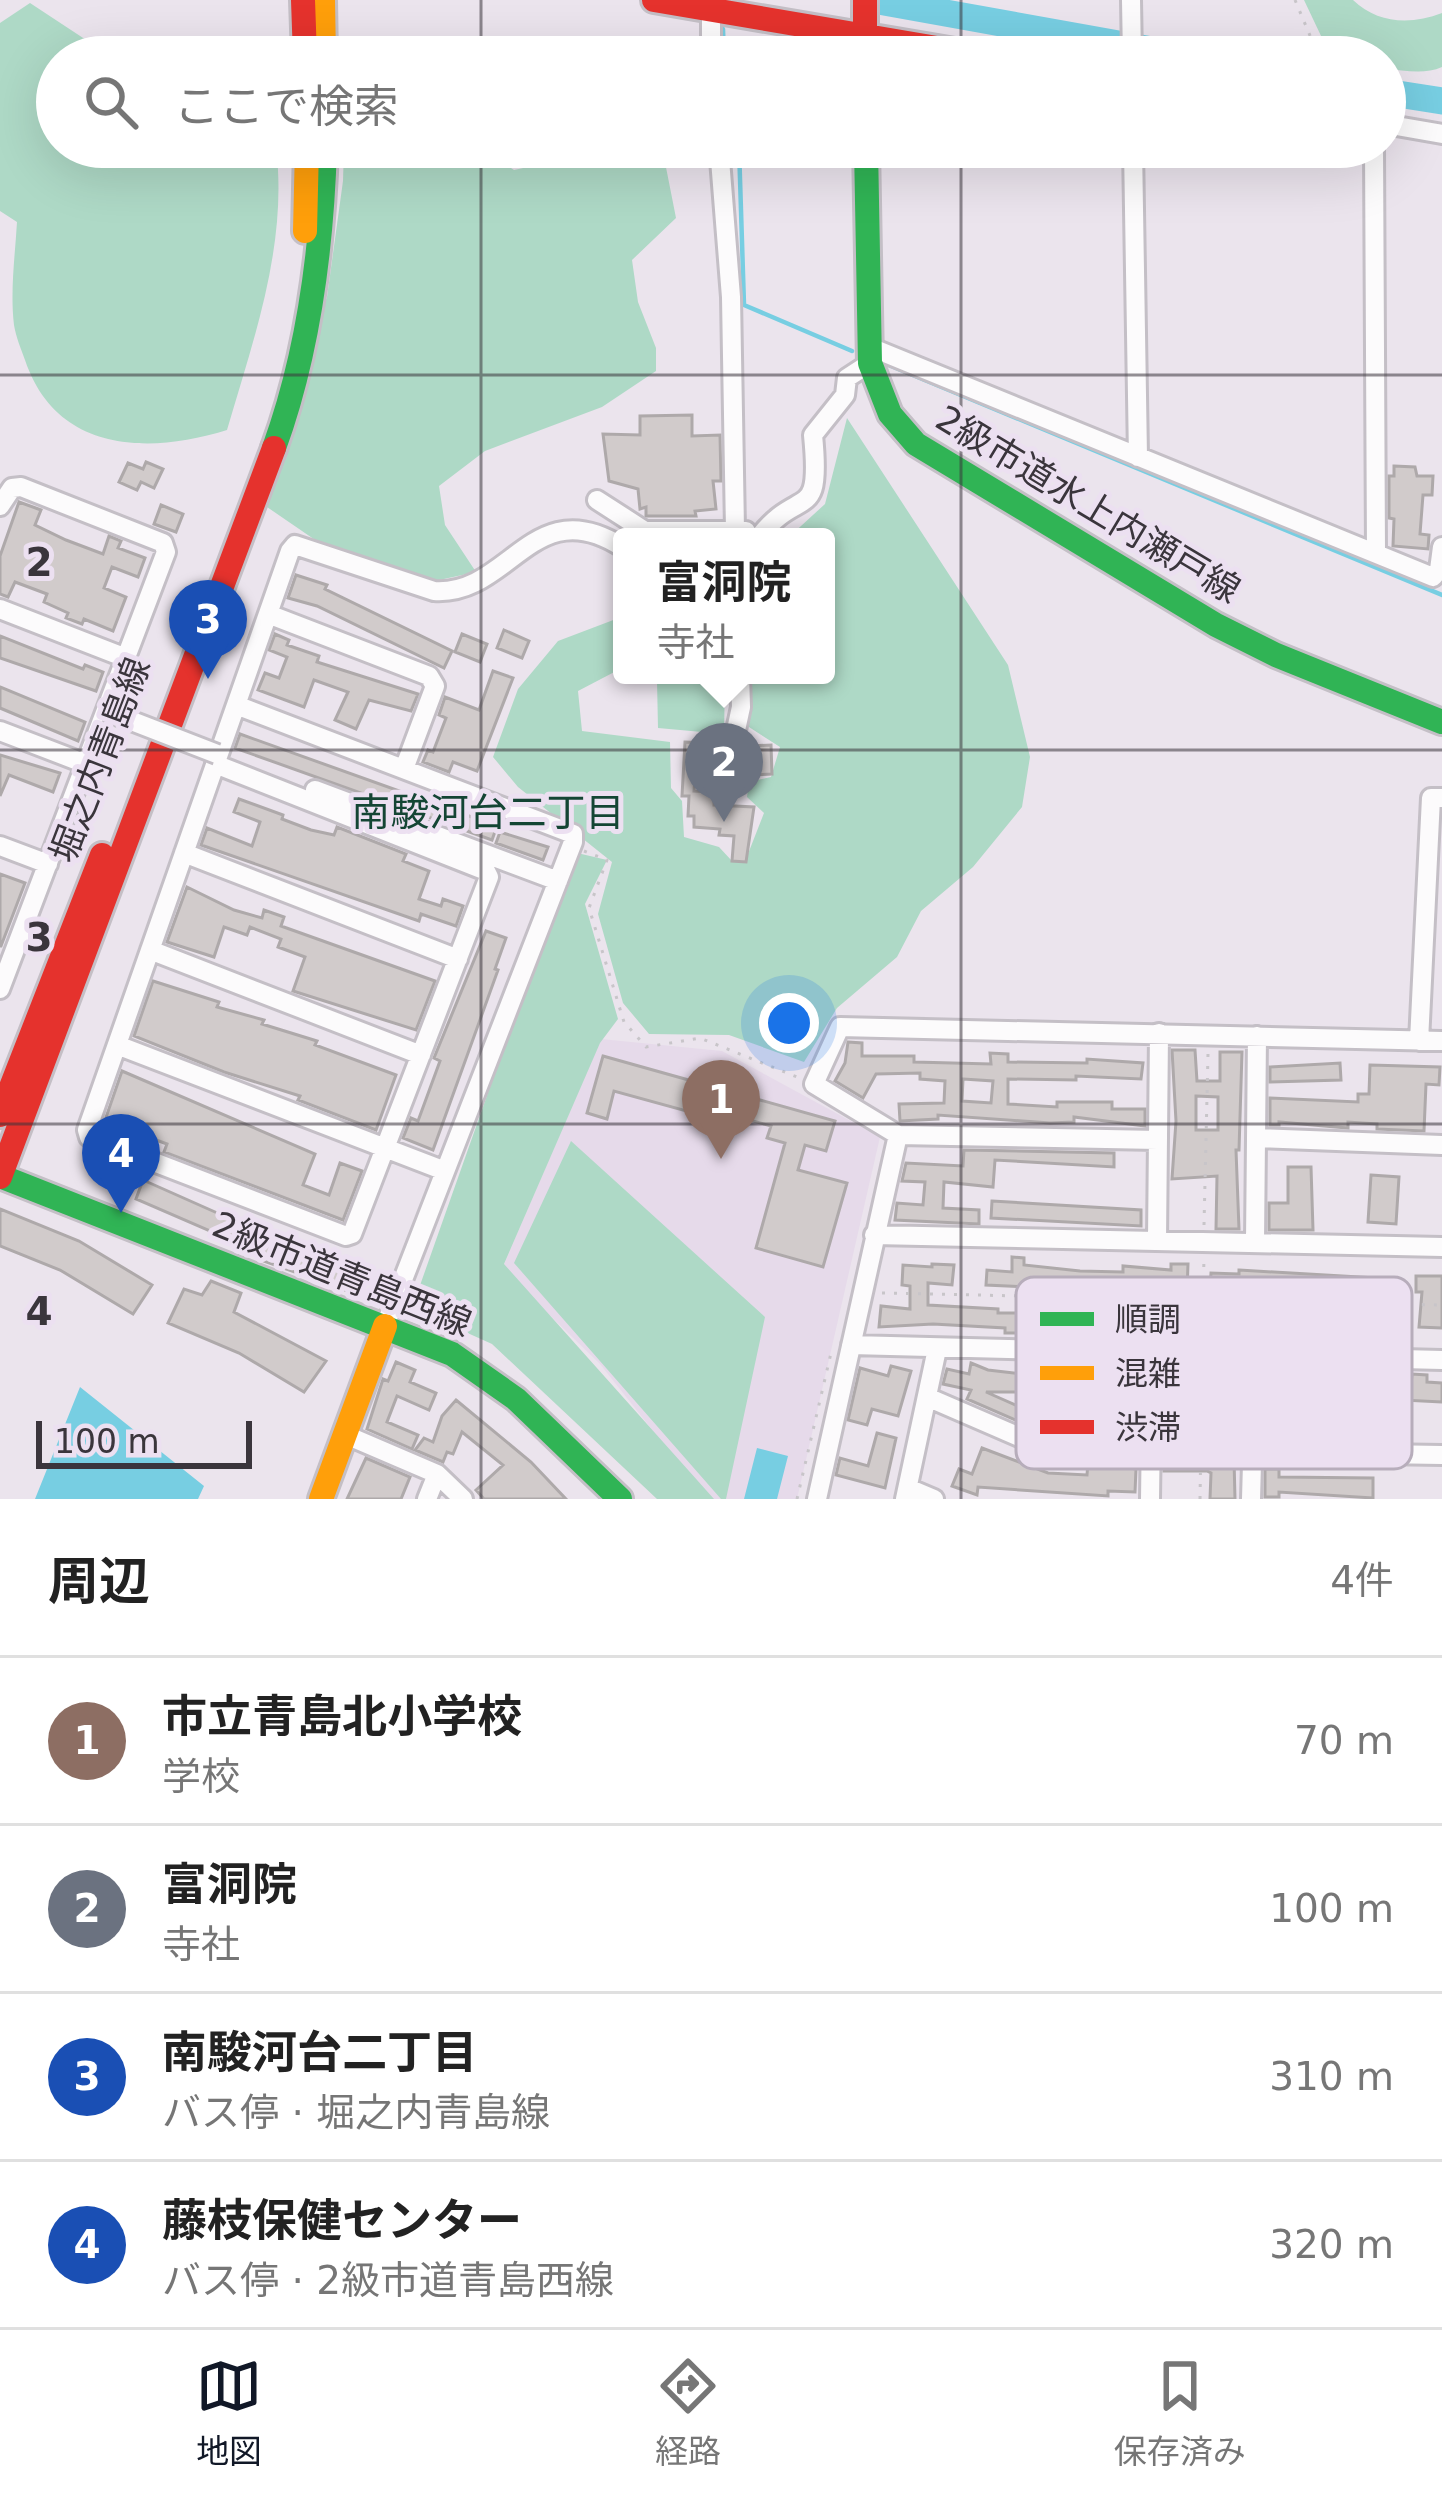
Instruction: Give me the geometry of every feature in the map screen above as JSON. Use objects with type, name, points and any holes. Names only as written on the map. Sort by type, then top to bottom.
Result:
[{"type":"main road","points":[[303,0],[304,36]]},
{"type":"main road","points":[[323,0],[324,36]]},
{"type":"main road","points":[[654,0],[822,36]]},
{"type":"main road","points":[[864,36],[865,0]]},
{"type":"main road","name":"堀之内青島線","points":[[0,1115],[260,440],[298,293],[306,168]]},
{"type":"main road","name":"堀之内青島線","points":[[0,1176],[283,423],[301,360],[320,243],[324,168]]},
{"type":"main road","name":"2級市道水上内瀬戸線","points":[[866,168],[870,355],[878,396],[892,419],[927,454],[1216,625],[1276,655],[1442,722]]},
{"type":"main road","name":"2級市道青島西線","points":[[0,1176],[452,1354],[517,1399],[620,1499]]},
{"type":"main road","points":[[321,1499],[385,1326]]},
{"type":"street","points":[[1130,0],[1131,36]]},
{"type":"street","points":[[711,10],[711,36]]},
{"type":"street","points":[[1406,128],[1442,134]]},
{"type":"street","points":[[721,168],[731,297],[735,528]]},
{"type":"street","points":[[1133,168],[1138,457]]},
{"type":"street","points":[[1374,168],[1376,554]]},
{"type":"street","points":[[770,528],[806,502],[818,482],[813,435],[845,395],[847,378],[870,355],[1433,577],[1439,570],[1442,547]]},
{"type":"street","points":[[0,506],[12,488],[21,488],[163,543],[166,552],[48,864],[6,956],[0,989]]},
{"type":"street","points":[[597,500],[641,528]]},
{"type":"street","points":[[106,711],[216,759],[486,871],[489,877],[352,1234],[89,1137],[87,1130],[216,759],[268,614],[295,545],[434,591],[452,592],[487,578],[522,547],[543,536],[572,531],[613,542]]},
{"type":"street","points":[[0,609],[126,658]]},
{"type":"street","points":[[268,614],[430,676],[435,686],[404,769]]},
{"type":"street","points":[[728,767],[742,707],[741,684]]},
{"type":"street","points":[[236,705],[573,834],[385,1326]]},
{"type":"street","points":[[0,730],[86,764]]},
{"type":"street","points":[[216,759],[558,881]]},
{"type":"street","points":[[1420,1041],[1431,798],[1442,798]]},
{"type":"street","points":[[0,846],[48,864]]},
{"type":"street","points":[[184,854],[458,959]]},
{"type":"street","points":[[150,950],[421,1055]]},
{"type":"street","points":[[1158,1140],[898,1135],[814,1084],[840,1027],[1442,1041]]},
{"type":"street","points":[[1156,1240],[1160,1033]]},
{"type":"street","points":[[1256,1241],[1257,1036]]},
{"type":"street","points":[[117,1045],[446,1171]]},
{"type":"street","points":[[817,1499],[898,1135]]},
{"type":"street","points":[[1256,1138],[1442,1145]]},
{"type":"street","points":[[874,1235],[1442,1246]]},
{"type":"street","points":[[851,1345],[1016,1350]]},
{"type":"street","points":[[934,1499],[907,1493],[937,1348]]},
{"type":"street","points":[[1412,1359],[1442,1360]]},
{"type":"street","points":[[926,1397],[1016,1436]]},
{"type":"street","points":[[346,1435],[436,1474],[463,1499]]},
{"type":"street","points":[[1412,1455],[1442,1455]]},
{"type":"street","points":[[1150,1499],[1151,1469]]},
{"type":"street","points":[[1251,1499],[1252,1469]]},
{"type":"street","points":[[427,1499],[436,1474]]},
{"type":"path","points":[[1294,0],[1310,36]]},
{"type":"path","points":[[572,846],[607,860],[589,908],[631,1034],[646,1047],[700,1038],[814,1084]]},
{"type":"path","points":[[1203,1277],[1208,1034]]},
{"type":"path","points":[[862,1293],[1016,1296]]},
{"type":"path","points":[[1412,1304],[1442,1305]]},
{"type":"path","points":[[797,1499],[830,1353]]},
{"type":"path","points":[[1200,1469],[1200,1499]]},
{"type":"shaded area","points":[[601,1039],[722,1051],[880,1137],[797,1499],[707,1499],[600,1364],[502,1269]]},
{"type":"green space","points":[[1304,0],[1353,0],[1373,14],[1395,20],[1442,13],[1442,67],[1406,70],[1406,36],[1321,36]]},
{"type":"green space","points":[[30,3],[80,36],[36,36],[36,168],[277,168],[273,255],[227,430],[166,443],[108,439],[58,413],[39,390],[16,334],[13,312],[17,222],[0,211],[0,23]]},
{"type":"green space","points":[[343,168],[666,168],[676,218],[632,260],[638,302],[656,348],[656,371],[602,407],[485,451],[439,486],[445,525],[476,572],[430,582],[321,544],[267,507],[327,297]]},
{"type":"green space","points":[[847,418],[1008,665],[1030,757],[1022,807],[973,867],[921,911],[897,957],[837,1008],[804,1062],[729,1035],[649,1034],[623,1003],[598,914],[612,862],[518,787],[493,757],[518,689],[558,641],[613,620],[613,673],[578,691],[582,731],[670,742],[671,788],[682,801],[684,837],[719,847],[732,861],[746,859],[764,813],[747,797],[749,782],[771,777],[780,747],[735,718],[734,684],[835,684],[835,528],[799,528],[825,504]]},
{"type":"green space","points":[[657,684],[725,684],[724,734],[658,728]]},
{"type":"green space","points":[[573,852],[607,860],[585,904],[618,1019],[600,1043],[504,1264],[714,1499],[657,1499],[492,1344],[412,1308]]},
{"type":"green space","points":[[571,1141],[765,1317],[726,1499],[721,1499],[514,1263]]},
{"type":"water","points":[[80,1387],[204,1486],[198,1499],[35,1499]]},
{"type":"water","points":[[757,1448],[788,1456],[777,1499],[744,1499]]},
{"type":"building","points":[[692,415],[692,436],[720,435],[721,481],[713,481],[716,509],[695,511],[696,516],[646,516],[646,507],[640,509],[638,489],[609,481],[603,434],[640,435],[640,416]]},
{"type":"building","points":[[146,462],[163,469],[154,488],[141,482],[137,490],[119,482],[128,463],[143,469]]},
{"type":"building","points":[[1394,466],[1415,467],[1417,476],[1433,476],[1432,495],[1423,495],[1420,534],[1429,535],[1428,549],[1393,546],[1389,476],[1394,476]]},
{"type":"building","points":[[19,502],[41,510],[35,525],[66,540],[103,554],[109,536],[121,541],[118,548],[145,558],[138,577],[112,567],[104,588],[126,597],[113,631],[84,619],[82,624],[66,618],[68,613],[44,602],[47,594],[15,582],[8,597],[0,594],[0,556]]},
{"type":"building","points":[[161,505],[183,514],[176,532],[154,524]]},
{"type":"building","points":[[296,575],[327,585],[325,589],[452,651],[444,668],[317,606],[288,598]]},
{"type":"building","points":[[504,630],[529,641],[522,658],[497,648]]},
{"type":"building","points":[[275,634],[289,640],[287,645],[319,656],[317,662],[418,694],[411,711],[369,700],[356,729],[335,720],[348,692],[314,680],[304,707],[258,690],[265,673],[279,678],[287,657],[269,650]]},
{"type":"building","points":[[462,634],[487,644],[480,662],[455,652]]},
{"type":"building","points":[[0,636],[83,669],[85,665],[103,672],[96,691],[0,658]]},
{"type":"building","points":[[493,671],[513,678],[477,771],[453,762],[449,772],[423,762],[428,750],[433,752],[446,718],[439,715],[445,697],[479,710]]},
{"type":"building","points":[[0,687],[85,722],[78,741],[0,708]]},
{"type":"building","points":[[240,734],[497,826],[492,840],[235,748]]},
{"type":"building","points":[[685,742],[704,743],[694,791],[714,792],[714,805],[754,807],[746,862],[732,861],[734,836],[719,835],[720,829],[694,827],[694,816],[688,816],[689,796],[682,796]]},
{"type":"building","points":[[771,745],[772,774],[752,775],[751,746]]},
{"type":"building","points":[[0,755],[60,773],[53,792],[9,775],[0,796]]},
{"type":"building","points":[[239,799],[311,830],[334,835],[337,827],[406,854],[403,861],[429,871],[419,899],[441,906],[443,899],[463,906],[456,926],[421,914],[419,921],[201,845],[207,828],[252,846],[260,822],[234,812]]},
{"type":"building","points":[[500,832],[548,847],[543,860],[496,843]]},
{"type":"building","points":[[0,874],[25,883],[1,946],[0,946]]},
{"type":"building","points":[[187,887],[234,910],[262,918],[264,910],[284,917],[281,926],[435,981],[416,1030],[293,991],[305,957],[278,947],[281,939],[250,927],[247,935],[224,927],[214,957],[167,942]]},
{"type":"building","points":[[486,931],[506,938],[433,1150],[403,1138],[411,1118],[418,1121],[440,1061],[434,1058]]},
{"type":"building","points":[[153,981],[219,1002],[217,1007],[264,1020],[262,1024],[317,1041],[315,1045],[396,1075],[376,1130],[298,1100],[300,1096],[134,1036]]},
{"type":"building","points":[[848,1042],[862,1043],[862,1056],[914,1056],[914,1062],[991,1064],[990,1053],[1008,1054],[1008,1062],[1143,1063],[1141,1079],[1008,1079],[1008,1104],[1057,1107],[1057,1102],[1112,1102],[1112,1109],[1145,1109],[1145,1126],[1074,1117],[1074,1122],[1050,1123],[938,1115],[938,1119],[900,1121],[899,1104],[944,1103],[945,1081],[920,1079],[920,1073],[876,1074],[863,1098],[835,1081],[845,1063]],"holes":[[[963,1079],[993,1081],[991,1103],[962,1101]]]},
{"type":"building","points":[[1172,1050],[1195,1050],[1197,1081],[1220,1081],[1220,1052],[1242,1052],[1236,1150],[1239,1229],[1216,1229],[1217,1176],[1172,1179],[1176,1121]],"holes":[[[1196,1096],[1218,1097],[1218,1130],[1196,1130]]]},
{"type":"building","points":[[603,1056],[835,1121],[826,1151],[805,1145],[798,1170],[847,1183],[823,1267],[756,1248],[785,1143],[767,1138],[771,1126],[721,1112],[719,1120],[614,1091],[607,1119],[587,1113]]},
{"type":"building","points":[[1340,1063],[1341,1080],[1270,1082],[1270,1067]]},
{"type":"building","points":[[1370,1065],[1440,1067],[1439,1085],[1426,1084],[1424,1131],[1348,1122],[1348,1128],[1270,1125],[1270,1098],[1358,1102],[1358,1094],[1369,1094]]},
{"type":"building","points":[[122,1071],[315,1154],[303,1185],[329,1195],[340,1163],[362,1171],[343,1220],[164,1152],[167,1144],[121,1127],[120,1132],[103,1126]]},
{"type":"building","points":[[964,1150],[1114,1153],[1114,1167],[995,1160],[993,1187],[944,1182],[943,1208],[979,1210],[979,1224],[895,1220],[897,1203],[923,1205],[925,1182],[902,1181],[906,1163],[963,1166]]},
{"type":"building","points":[[1288,1167],[1311,1167],[1313,1230],[1269,1230],[1269,1203],[1288,1203]]},
{"type":"building","points":[[1371,1175],[1399,1177],[1396,1224],[1368,1222]]},
{"type":"building","points":[[143,1180],[251,1228],[249,1234],[355,1272],[348,1291],[261,1260],[263,1254],[136,1199]]},
{"type":"building","points":[[992,1201],[1141,1210],[1141,1226],[991,1218]]},
{"type":"building","points":[[0,1209],[79,1241],[152,1285],[133,1314],[60,1270],[0,1246]]},
{"type":"building","points":[[1012,1257],[1024,1258],[1024,1265],[1080,1271],[1123,1272],[1123,1266],[1171,1270],[1171,1264],[1188,1264],[1188,1277],[1016,1277],[1016,1286],[986,1285],[987,1270],[1012,1272]]},
{"type":"building","points":[[903,1265],[954,1265],[952,1285],[928,1283],[928,1305],[1016,1313],[1016,1333],[1005,1333],[1005,1328],[933,1324],[879,1327],[881,1306],[910,1309],[910,1286],[902,1285]]},
{"type":"building","points":[[1239,1270],[1358,1277],[1211,1277],[1211,1273],[1239,1274]]},
{"type":"building","points":[[1416,1276],[1442,1276],[1442,1328],[1419,1327],[1422,1292],[1416,1292]]},
{"type":"building","points":[[211,1281],[241,1293],[234,1312],[326,1361],[304,1392],[239,1353],[168,1323],[184,1289],[202,1295]]},
{"type":"building","points":[[396,1362],[415,1370],[410,1382],[436,1393],[429,1410],[397,1396],[387,1422],[418,1435],[412,1449],[367,1429],[383,1379],[388,1381]]},
{"type":"building","points":[[971,1363],[1016,1373],[1016,1392],[986,1392],[1016,1405],[1016,1420],[967,1399],[971,1390],[943,1384],[947,1369],[969,1374]]},
{"type":"building","points":[[891,1366],[911,1371],[898,1416],[872,1409],[867,1425],[848,1420],[860,1368],[888,1376]]},
{"type":"building","points":[[1412,1374],[1442,1383],[1442,1402],[1412,1400]]},
{"type":"building","points":[[456,1400],[531,1462],[566,1499],[484,1499],[476,1490],[503,1465],[462,1432],[453,1454],[447,1452],[443,1462],[415,1450],[424,1438],[433,1442],[442,1416]]},
{"type":"building","points":[[877,1433],[896,1438],[885,1488],[836,1475],[840,1458],[868,1466]]},
{"type":"building","points":[[982,1448],[1016,1461],[1016,1469],[1087,1475],[1087,1469],[1136,1469],[1135,1492],[1108,1491],[1108,1496],[978,1487],[977,1495],[952,1486],[959,1469],[972,1474]]},
{"type":"building","points":[[366,1458],[410,1477],[401,1499],[347,1499]]},
{"type":"building","points":[[1234,1469],[1235,1499],[1210,1499],[1211,1473],[1207,1471],[1164,1471]]},
{"type":"building","points":[[1265,1469],[1279,1469],[1279,1477],[1373,1478],[1373,1498],[1279,1492],[1279,1497],[1265,1497]]},
{"type":"waterway","points":[[873,0],[1074,36]]},
{"type":"waterway","points":[[723,29],[723,36]]},
{"type":"waterway","points":[[1406,95],[1442,101]]},
{"type":"waterway","points":[[740,168],[744,305],[852,351]]},
{"type":"waterway","points":[[884,363],[1442,595]]},
{"type":"traffic: fast","points":[[274,448],[312,299],[324,168]]},
{"type":"traffic: fast","points":[[866,168],[870,363],[890,414],[916,444],[1216,625],[1276,655],[1442,722]]},
{"type":"traffic: fast","points":[[0,1176],[452,1354],[516,1399],[620,1499]]},
{"type":"traffic: slow","points":[[323,0],[324,36]]},
{"type":"traffic: slow","points":[[305,231],[306,168]]},
{"type":"traffic: slow","points":[[321,1499],[385,1326]]},
{"type":"traffic: jam","points":[[303,0],[304,36]]},
{"type":"traffic: jam","points":[[654,0],[866,36]]},
{"type":"traffic: jam","points":[[865,0],[865,36]]},
{"type":"traffic: jam","points":[[0,1177],[274,448]]},
{"type":"traffic: jam","points":[[0,1115],[102,855]]},
{"type":"place","name":"南駿河台二丁目","points":[[208,679]]},
{"type":"place","name":"富洞院","points":[[724,822]]},
{"type":"place","name":"市立青島北小学校","points":[[721,1159]]},
{"type":"place","name":"藤枝保健センター","points":[[121,1213]]},
{"type":"district","name":"南駿河台二丁目","points":[[488,812]]}]
